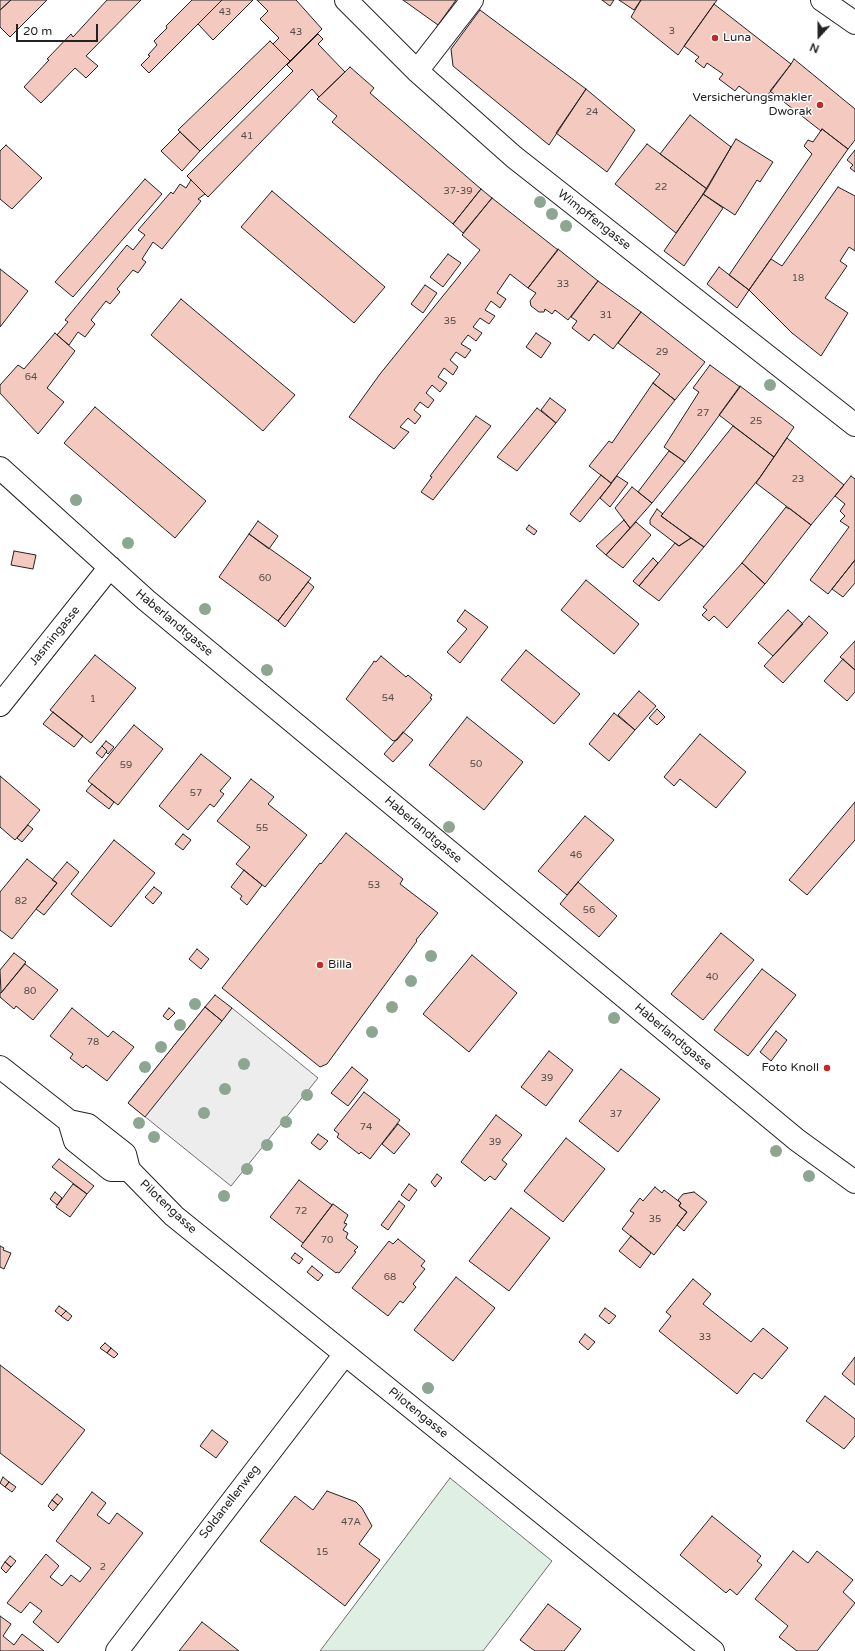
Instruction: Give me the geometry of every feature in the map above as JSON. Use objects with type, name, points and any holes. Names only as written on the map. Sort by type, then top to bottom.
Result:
[{"type":"street","name":"Wimpffengasse","points":[[346,0],[417,70],[514,157],[855,425]]},
{"type":"street","points":[[417,70],[472,0]]},
{"type":"street","points":[[822,0],[855,24]]},
{"type":"street","name":"Haberlandtgasse","points":[[0,468],[158,610],[791,1135],[855,1182]]},
{"type":"street","name":"Jasmingasse","points":[[0,705],[110,567]]},
{"type":"street","name":"Pilotengasse","points":[[0,1067],[69,1121],[88,1125],[125,1154],[129,1170],[174,1216],[712,1651]]},
{"type":"street","name":"Soldanellenweg","points":[[117,1651],[344,1354]]},
{"type":"green space","points":[[450,1478],[552,1561],[483,1651],[320,1651]]},
{"type":"shaded area","points":[[205,1007],[222,1020],[232,1008],[318,1078],[231,1186],[128,1103]]},
{"type":"building","points":[[0,0],[11,0],[0,10]]},
{"type":"building","points":[[11,0],[47,0],[10,37],[0,27],[0,10]]},
{"type":"building","points":[[107,0],[141,0],[86,56],[98,66],[86,78],[75,68],[41,103],[24,87],[49,60],[47,59],[71,34],[73,37]]},
{"type":"building","points":[[192,0],[222,0],[149,73],[141,65],[150,56],[148,55],[157,45],[154,41],[167,28],[166,26]]},
{"type":"building","points":[[222,0],[253,0],[213,40],[198,24]]},
{"type":"building","points":[[257,0],[296,0],[322,29],[290,61],[273,44],[279,38],[260,19],[268,11]]},
{"type":"building","points":[[403,0],[456,0],[438,25]]},
{"type":"building","points":[[602,0],[614,0],[610,6]]},
{"type":"building","points":[[619,0],[641,0],[634,10]]},
{"type":"building","points":[[641,0],[717,0],[678,55],[631,17]]},
{"type":"building","points":[[714,4],[791,64],[762,103],[739,86],[735,91],[719,79],[723,74],[707,63],[704,68],[695,61],[699,57],[684,46]]},
{"type":"building","points":[[480,10],[586,89],[549,145],[453,66],[451,49]]},
{"type":"building","points":[[318,34],[323,39],[318,44],[345,72],[319,97],[312,89],[208,197],[187,176],[293,71],[287,65]]},
{"type":"building","points":[[270,41],[290,61],[200,151],[178,130]]},
{"type":"building","points":[[794,59],[855,109],[855,140],[848,149],[822,129],[821,131],[770,91]]},
{"type":"building","points":[[350,67],[374,88],[370,93],[481,189],[453,224],[332,122],[337,116],[317,99]]},
{"type":"building","points":[[586,89],[635,130],[607,172],[556,133]]},
{"type":"building","points":[[690,115],[731,147],[707,189],[660,154]]},
{"type":"building","points":[[822,129],[848,149],[749,290],[729,275],[812,154],[804,146],[808,140],[813,142]]},
{"type":"building","points":[[180,132],[200,151],[182,171],[161,151]]},
{"type":"building","points":[[736,139],[773,162],[760,182],[757,180],[735,215],[703,194]]},
{"type":"building","points":[[647,144],[707,189],[676,233],[615,184]]},
{"type":"building","points":[[6,145],[42,178],[12,209],[0,199],[0,151]]},
{"type":"building","points":[[855,150],[855,172],[850,168],[853,165],[847,160]]},
{"type":"building","points":[[145,179],[162,194],[73,297],[55,282]]},
{"type":"building","points":[[191,180],[205,194],[198,199],[201,201],[162,249],[153,242],[142,259],[146,262],[138,273],[133,270],[117,289],[120,292],[110,304],[106,301],[91,320],[95,324],[85,337],[78,332],[69,345],[57,335],[68,322],[65,320],[127,245],[133,250],[145,235],[138,230],[171,192],[173,194],[180,184],[186,188]]},
{"type":"building","points":[[838,187],[855,196],[855,251],[849,247],[840,261],[847,266],[825,298],[848,313],[821,356],[792,333],[749,290],[771,259],[782,266]]},
{"type":"building","points":[[481,189],[492,198],[463,233],[453,224]]},
{"type":"building","points":[[272,191],[385,287],[354,323],[241,227]]},
{"type":"building","points":[[703,194],[723,208],[684,266],[664,251]]},
{"type":"building","points":[[492,198],[558,250],[528,288],[510,274],[497,293],[506,299],[500,308],[491,301],[485,310],[495,316],[489,324],[480,318],[473,327],[482,333],[476,341],[468,335],[461,344],[471,350],[465,358],[456,352],[450,360],[458,367],[453,375],[444,368],[438,377],[447,383],[440,392],[432,385],[426,393],[434,400],[428,408],[420,402],[414,410],[421,416],[415,424],[408,418],[400,427],[409,432],[394,449],[349,417],[380,374],[480,250],[462,235]]},
{"type":"building","points":[[558,249],[598,281],[568,320],[555,310],[552,314],[545,309],[544,312],[539,312],[531,306],[530,301],[536,293],[528,288]]},
{"type":"building","points":[[448,254],[461,263],[443,287],[430,277]]},
{"type":"building","points":[[719,267],[749,290],[737,308],[707,284]]},
{"type":"building","points":[[0,269],[28,291],[0,327]]},
{"type":"building","points":[[598,281],[641,312],[613,349],[594,334],[589,341],[572,328],[577,321],[571,317]]},
{"type":"building","points":[[425,285],[437,293],[423,313],[411,304]]},
{"type":"building","points":[[181,299],[295,395],[263,431],[151,335]]},
{"type":"building","points":[[641,312],[705,362],[675,400],[653,383],[660,374],[618,343]]},
{"type":"building","points":[[55,333],[75,351],[47,388],[64,402],[38,434],[0,393],[0,385],[18,365],[24,369]]},
{"type":"building","points":[[536,333],[551,343],[541,358],[526,347]]},
{"type":"building","points":[[710,365],[740,387],[685,462],[664,447],[699,392],[693,388]]},
{"type":"building","points":[[653,383],[675,400],[611,483],[589,466],[609,441],[612,443]]},
{"type":"building","points":[[740,386],[794,427],[774,457],[719,415]]},
{"type":"building","points":[[550,398],[566,410],[556,423],[541,410]]},
{"type":"building","points":[[95,407],[206,501],[175,538],[64,443]]},
{"type":"building","points":[[537,408],[556,423],[517,471],[497,457]]},
{"type":"building","points":[[476,416],[491,426],[433,500],[421,492],[432,477],[430,476]]},
{"type":"building","points":[[733,426],[774,457],[761,476],[704,547],[661,516]]},
{"type":"building","points":[[787,438],[844,485],[811,525],[756,483]]},
{"type":"building","points":[[669,451],[685,462],[652,503],[638,492]]},
{"type":"building","points":[[601,475],[611,484],[580,522],[570,514]]},
{"type":"building","points":[[617,476],[628,483],[610,507],[600,498]]},
{"type":"building","points":[[851,476],[855,479],[855,560],[828,594],[810,580],[849,527],[840,521],[845,516],[840,511],[845,504],[835,496]]},
{"type":"building","points":[[632,487],[652,503],[630,528],[615,508]]},
{"type":"building","points":[[786,507],[811,525],[765,584],[742,563]]},
{"type":"building","points":[[657,509],[663,514],[661,516],[691,538],[679,546],[650,524],[650,520]]},
{"type":"building","points":[[624,520],[630,528],[606,555],[596,546]]},
{"type":"building","points":[[258,521],[278,536],[269,549],[249,534]]},
{"type":"building","points":[[636,522],[651,535],[623,568],[606,555]]},
{"type":"building","points":[[529,525],[537,531],[534,535],[526,529]]},
{"type":"building","points":[[249,534],[311,578],[278,621],[219,577]]},
{"type":"building","points":[[691,538],[704,547],[659,601],[639,586],[675,543],[679,546]]},
{"type":"building","points":[[14,551],[36,555],[33,569],[11,565]]},
{"type":"building","points":[[653,558],[658,563],[639,586],[633,581]]},
{"type":"building","points":[[855,560],[855,583],[843,597],[832,589]]},
{"type":"building","points":[[742,563],[765,584],[727,628],[714,616],[709,621],[702,615],[707,610],[703,607]]},
{"type":"building","points":[[586,580],[639,624],[614,654],[561,610]]},
{"type":"building","points":[[308,582],[314,587],[285,627],[278,621]]},
{"type":"building","points":[[465,610],[488,627],[460,663],[447,652],[467,629],[457,621]]},
{"type":"building","points":[[788,610],[803,624],[773,656],[758,643]]},
{"type":"building","points":[[809,616],[828,633],[783,683],[764,666]]},
{"type":"building","points":[[855,641],[855,670],[840,657]]},
{"type":"building","points":[[526,650],[580,694],[554,724],[501,680]]},
{"type":"building","points":[[95,655],[136,688],[91,743],[50,710]]},
{"type":"building","points":[[381,656],[406,677],[408,675],[432,695],[430,698],[432,699],[397,740],[393,741],[346,699],[374,661],[376,662]]},
{"type":"building","points":[[843,659],[855,670],[855,692],[847,701],[824,681]]},
{"type":"building","points":[[639,691],[656,706],[635,730],[618,715]]},
{"type":"building","points":[[657,709],[665,717],[657,725],[649,718]]},
{"type":"building","points":[[53,712],[83,736],[74,747],[43,724]]},
{"type":"building","points":[[614,713],[635,730],[609,761],[589,744]]},
{"type":"building","points":[[467,717],[523,762],[484,810],[429,765]]},
{"type":"building","points":[[134,725],[163,749],[118,805],[88,781]]},
{"type":"building","points":[[403,732],[413,740],[393,762],[384,754]]},
{"type":"building","points":[[700,734],[746,772],[716,808],[680,779],[674,786],[664,777]]},
{"type":"building","points":[[106,741],[114,747],[108,754],[102,746]]},
{"type":"building","points":[[102,746],[107,751],[102,758],[96,753]]},
{"type":"building","points":[[201,754],[231,778],[220,791],[224,794],[214,807],[210,804],[188,830],[159,806]]},
{"type":"building","points":[[0,776],[40,810],[15,840],[0,827]]},
{"type":"building","points":[[251,779],[274,797],[268,804],[307,835],[265,887],[236,864],[250,847],[217,821]]},
{"type":"building","points":[[92,784],[114,802],[109,809],[86,791]]},
{"type":"building","points":[[855,802],[855,840],[807,895],[789,880]]},
{"type":"building","points":[[585,816],[614,840],[567,895],[538,871]]},
{"type":"building","points":[[28,825],[33,829],[22,842],[17,838]]},
{"type":"building","name":"Billa","points":[[346,833],[403,879],[400,884],[438,913],[416,940],[417,941],[327,1064],[320,1067],[222,988],[320,863],[321,864]]},
{"type":"building","points":[[183,834],[191,840],[183,850],[175,844]]},
{"type":"building","points":[[114,840],[155,873],[111,927],[71,894]]},
{"type":"building","points":[[27,859],[57,883],[12,939],[0,930],[0,892]]},
{"type":"building","points":[[67,862],[79,872],[44,915],[36,909],[57,883],[52,880]]},
{"type":"building","points":[[244,870],[262,885],[247,905],[240,899],[242,896],[231,887]]},
{"type":"building","points":[[578,882],[617,916],[599,937],[560,904]]},
{"type":"building","points":[[154,887],[162,893],[153,904],[145,897]]},
{"type":"building","points":[[721,933],[754,960],[703,1020],[671,994]]},
{"type":"building","points":[[197,949],[209,959],[201,969],[189,959]]},
{"type":"building","points":[[14,953],[26,962],[1,993],[0,970]]},
{"type":"building","points":[[472,955],[517,993],[469,1052],[423,1014]]},
{"type":"building","points":[[25,964],[58,990],[33,1020],[16,1006],[14,1009],[0,997],[0,993]]},
{"type":"building","points":[[762,969],[796,995],[748,1056],[714,1030]]},
{"type":"building","points":[[215,995],[232,1008],[222,1021],[205,1007]]},
{"type":"building","points":[[205,1007],[222,1021],[145,1117],[128,1103]]},
{"type":"building","points":[[72,1008],[108,1037],[113,1031],[134,1047],[107,1081],[86,1065],[83,1068],[70,1058],[73,1054],[50,1036]]},
{"type":"building","points":[[169,1008],[175,1013],[168,1020],[163,1016]]},
{"type":"building","points":[[776,1031],[787,1040],[771,1061],[760,1052]]},
{"type":"building","points":[[549,1051],[573,1070],[546,1106],[521,1087]]},
{"type":"building","points":[[352,1067],[368,1080],[348,1106],[331,1093]]},
{"type":"building","points":[[621,1069],[660,1099],[618,1152],[579,1121]]},
{"type":"building","points":[[364,1092],[400,1120],[370,1159],[361,1152],[359,1154],[337,1137],[339,1134],[334,1130]]},
{"type":"building","points":[[496,1115],[522,1135],[502,1160],[507,1164],[495,1180],[490,1176],[485,1181],[461,1162]]},
{"type":"building","points":[[398,1124],[410,1134],[394,1154],[382,1144]]},
{"type":"building","points":[[318,1134],[328,1141],[320,1150],[311,1143]]},
{"type":"building","points":[[566,1138],[605,1169],[563,1222],[524,1191]]},
{"type":"building","points":[[59,1159],[94,1186],[87,1194],[52,1167]]},
{"type":"building","points":[[437,1174],[442,1178],[435,1187],[431,1182]]},
{"type":"building","points":[[299,1180],[332,1205],[303,1243],[270,1217]]},
{"type":"building","points":[[73,1184],[87,1194],[70,1217],[56,1207]]},
{"type":"building","points":[[409,1184],[417,1190],[409,1201],[401,1195]]},
{"type":"building","points":[[655,1187],[662,1193],[664,1190],[681,1203],[679,1206],[687,1212],[654,1255],[622,1229],[634,1213],[630,1211],[640,1198],[643,1201]]},
{"type":"building","points":[[55,1192],[62,1198],[57,1205],[50,1199]]},
{"type":"building","points":[[694,1192],[707,1202],[684,1231],[677,1225],[687,1212],[679,1206],[681,1203],[678,1200],[683,1194]]},
{"type":"building","points":[[399,1201],[405,1206],[388,1230],[381,1225]]},
{"type":"building","points":[[333,1204],[348,1215],[344,1223],[347,1224],[343,1230],[348,1233],[346,1238],[358,1247],[354,1251],[356,1252],[339,1273],[336,1273],[301,1246]]},
{"type":"building","points":[[511,1208],[550,1238],[509,1291],[469,1261]]},
{"type":"building","points":[[631,1236],[651,1253],[640,1268],[619,1251]]},
{"type":"building","points":[[398,1239],[425,1261],[421,1266],[425,1269],[413,1284],[416,1287],[403,1303],[400,1301],[388,1316],[352,1288],[389,1241],[393,1244]]},
{"type":"building","points":[[0,1246],[4,1248],[3,1250],[11,1253],[4,1269],[0,1267]]},
{"type":"building","points":[[295,1253],[303,1259],[299,1264],[291,1258]]},
{"type":"building","points":[[312,1266],[323,1275],[318,1281],[307,1272]]},
{"type":"building","points":[[456,1277],[495,1308],[453,1361],[414,1330]]},
{"type":"building","points":[[693,1279],[711,1294],[703,1304],[751,1342],[763,1328],[788,1348],[762,1379],[754,1373],[737,1394],[659,1331],[671,1316],[666,1312]]},
{"type":"building","points":[[59,1306],[66,1311],[61,1316],[55,1311]]},
{"type":"building","points":[[605,1308],[616,1316],[609,1324],[599,1316]]},
{"type":"building","points":[[66,1311],[72,1316],[68,1321],[61,1316]]},
{"type":"building","points":[[585,1334],[595,1342],[588,1350],[579,1342]]},
{"type":"building","points":[[105,1343],[111,1348],[107,1353],[100,1348]]},
{"type":"building","points":[[111,1348],[118,1354],[114,1358],[107,1353]]},
{"type":"building","points":[[855,1357],[855,1385],[842,1374]]},
{"type":"building","points":[[0,1365],[85,1430],[42,1485],[0,1453]]},
{"type":"building","points":[[825,1396],[855,1419],[855,1436],[844,1449],[806,1421]]},
{"type":"building","points":[[212,1430],[228,1442],[216,1458],[200,1446]]},
{"type":"building","points":[[3,1477],[9,1482],[5,1487],[0,1483]]},
{"type":"building","points":[[9,1482],[16,1487],[12,1492],[5,1487]]},
{"type":"building","points":[[327,1491],[356,1502],[362,1508],[372,1526],[359,1544],[380,1560],[345,1606],[260,1541],[295,1496],[313,1510]]},
{"type":"building","points":[[92,1492],[106,1503],[97,1515],[109,1524],[117,1513],[143,1533],[58,1643],[33,1622],[42,1611],[30,1602],[21,1613],[7,1603],[46,1554],[59,1566],[50,1577],[62,1586],[71,1575],[80,1582],[91,1568],[56,1541]]},
{"type":"building","points":[[57,1494],[63,1499],[58,1505],[52,1500]]},
{"type":"building","points":[[52,1500],[58,1505],[53,1511],[48,1506]]},
{"type":"building","points":[[712,1516],[761,1556],[757,1561],[762,1565],[737,1595],[730,1589],[726,1593],[680,1555]]},
{"type":"building","points":[[793,1551],[808,1563],[817,1551],[853,1580],[843,1592],[855,1603],[817,1651],[797,1651],[779,1637],[788,1626],[755,1599]]},
{"type":"building","points":[[10,1556],[16,1561],[11,1567],[5,1562]]},
{"type":"building","points":[[5,1562],[11,1567],[6,1573],[1,1568]]},
{"type":"building","points":[[548,1604],[581,1629],[564,1651],[535,1651],[520,1640]]},
{"type":"building","points":[[0,1616],[11,1624],[3,1636],[14,1645],[22,1634],[44,1651],[0,1651]]},
{"type":"building","points":[[202,1622],[239,1651],[179,1651]]},
{"type":"place","name":"Luna","points":[[715,38]]},
{"type":"place","name":"Versicherungsmakler Dworak","points":[[820,105]]},
{"type":"place","name":"Billa","points":[[320,965]]},
{"type":"place","name":"Foto Knoll","points":[[827,1068]]}]
